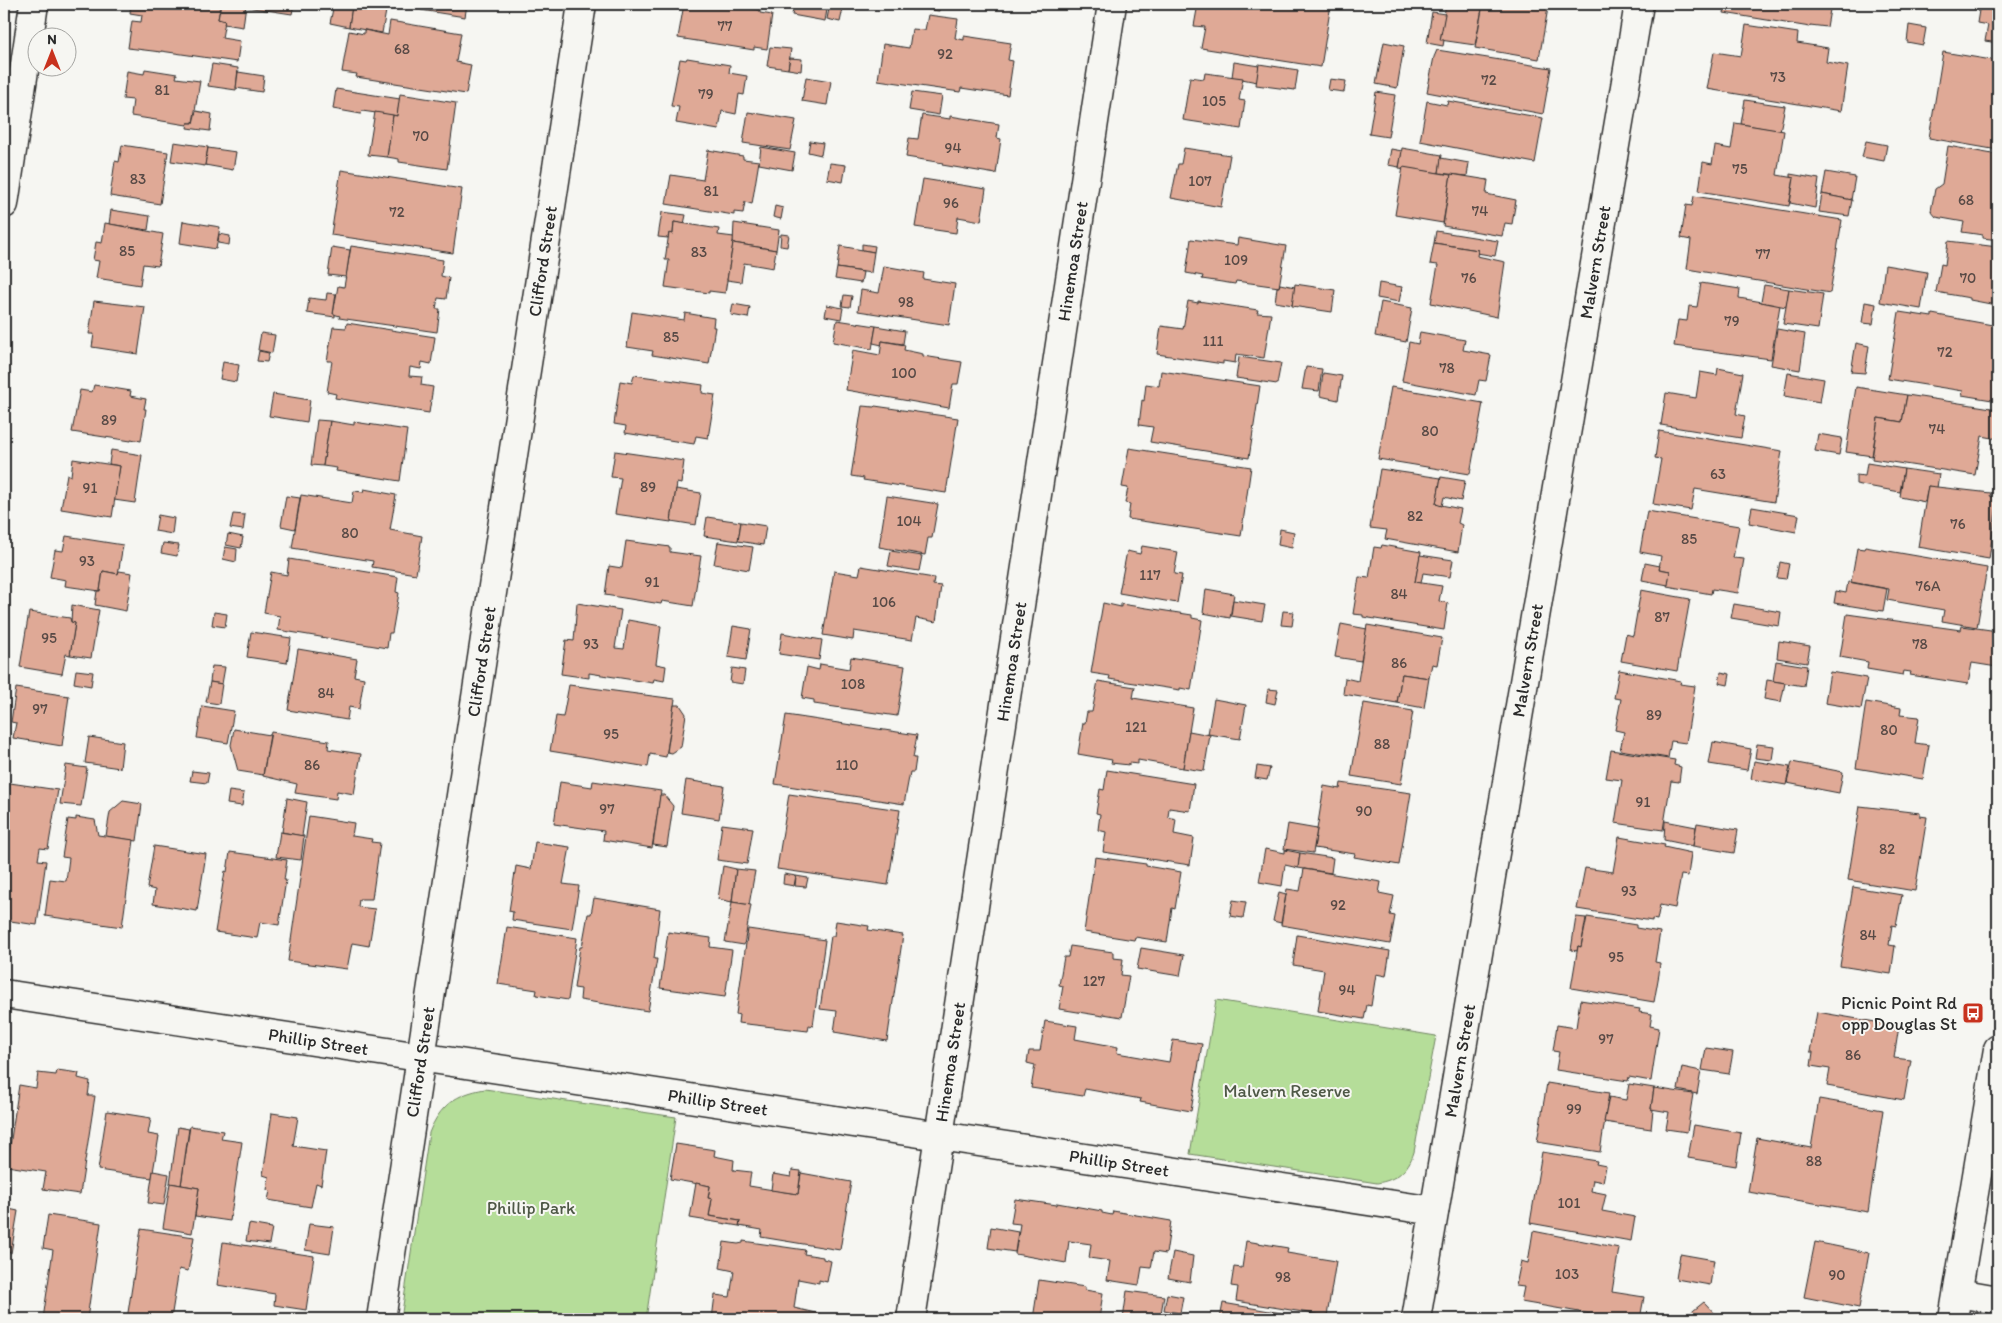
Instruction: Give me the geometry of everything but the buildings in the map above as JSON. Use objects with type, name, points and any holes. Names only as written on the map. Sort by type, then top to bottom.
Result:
[{"type":"street","points":[[4,204],[34,4]]},
{"type":"street","name":"Clifford Street","points":[[381,1319],[582,4]]},
{"type":"street","name":"Hinemoa Street","points":[[911,1319],[1112,4]]},
{"type":"street","name":"Malvern Street","points":[[1416,1319],[1640,4]]},
{"type":"street","name":"Phillip Street","points":[[4,994],[1434,1211]]},
{"type":"street","points":[[1998,1049],[1955,1306],[1998,1300]]},
{"type":"green space","name":"Malvern Reserve","points":[[1216,1000],[1436,1036],[1414,1152],[1405,1169],[1390,1180],[1377,1183],[1190,1154]]},
{"type":"green space","name":"Phillip Park","points":[[485,1089],[676,1117],[646,1319],[401,1319],[429,1133],[438,1115],[450,1102],[466,1094]]},
{"type":"place","name":"Picnic Point Rd opp Douglas St","points":[[1973,1013]]}]
